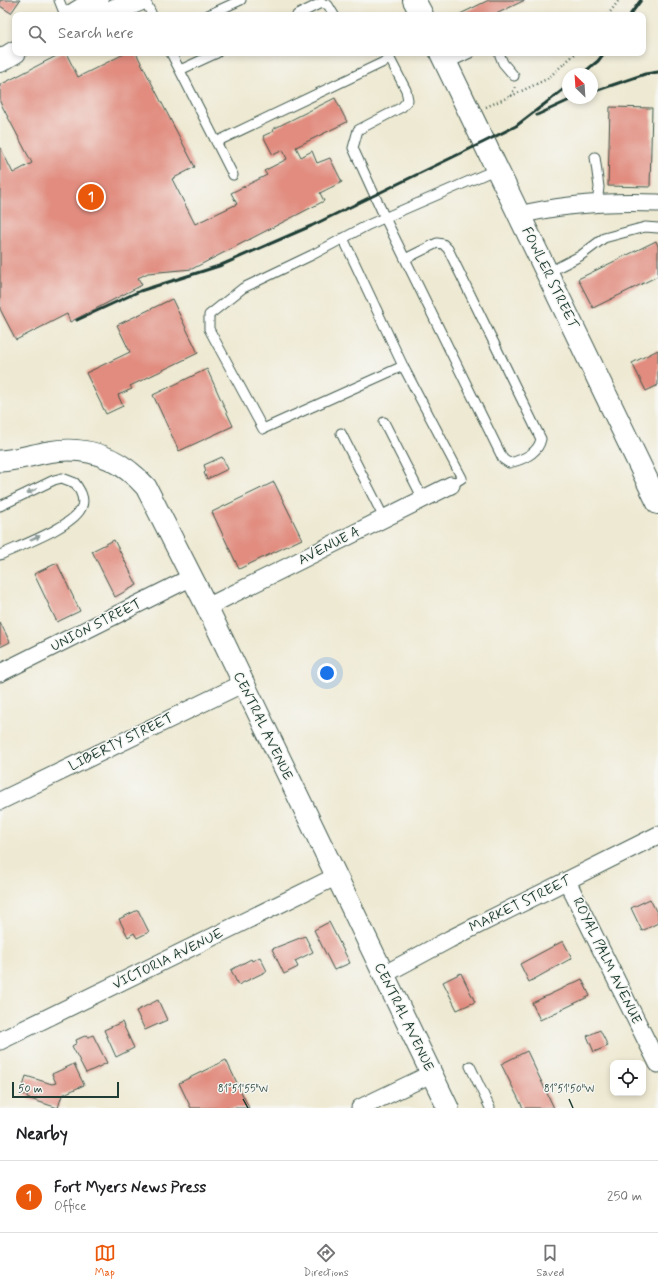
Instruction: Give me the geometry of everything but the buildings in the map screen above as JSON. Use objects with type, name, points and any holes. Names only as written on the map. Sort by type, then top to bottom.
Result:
[{"type":"main road","points":[[78,12],[97,0]]},
{"type":"main road","points":[[110,12],[139,0]]},
{"type":"main road","points":[[0,61],[12,54]]},
{"type":"main road","name":"FOWLER STREET","points":[[444,58],[657,499]]},
{"type":"street","points":[[519,215],[542,209],[630,202],[658,203]]},
{"type":"street","name":"CENTRAL AVENUE","points":[[0,461],[68,449],[84,450],[118,462],[135,475],[146,487],[207,607],[242,684],[335,878],[448,1108]]},
{"type":"street","name":"AVENUE A","points":[[207,607],[451,485]]},
{"type":"street","name":"UNION STREET","points":[[0,673],[192,577]]},
{"type":"street","name":"LIBERTY STREET","points":[[0,801],[242,684]]},
{"type":"street","name":"MARKET STREET","points":[[383,975],[450,939],[658,835]]},
{"type":"street","name":"VICTORIA AVENUE","points":[[0,1039],[335,878]]},
{"type":"street","name":"ROYAL PALM AVENUE","points":[[567,881],[658,1064]]},
{"type":"street","points":[[360,1108],[431,1074]]},
{"type":"lane","points":[[60,0],[64,12]]},
{"type":"lane","points":[[145,0],[151,12]]},
{"type":"lane","points":[[215,12],[241,0]]},
{"type":"lane","points":[[302,12],[321,3],[328,5],[332,12]]},
{"type":"lane","points":[[173,56],[233,175]]},
{"type":"lane","points":[[180,70],[210,56]]},
{"type":"lane","points":[[216,142],[389,56],[406,90],[408,100],[402,107],[358,130],[353,148],[385,218],[405,259],[503,459],[508,462],[514,461],[535,452],[539,445],[540,439],[448,248],[443,244],[437,243],[405,259]]},
{"type":"lane","points":[[444,58],[454,56]]},
{"type":"lane","points":[[500,56],[503,63],[514,76]]},
{"type":"lane","points":[[595,157],[599,187],[597,205]]},
{"type":"lane","points":[[403,366],[263,430],[209,329],[209,315],[243,288],[385,218],[497,169]]},
{"type":"lane","points":[[547,273],[580,256],[604,238],[645,227],[658,228]]},
{"type":"lane","points":[[343,238],[403,366],[462,478],[451,485]]},
{"type":"lane","points":[[384,422],[423,499]]},
{"type":"lane","points":[[341,433],[384,518]]},
{"type":"lane","points":[[0,506],[62,478],[75,483],[82,497],[82,506],[72,520],[0,555]]},
{"type":"lane","points":[[470,1066],[486,1107]]},
{"type":"path","points":[[610,12],[619,0]]},
{"type":"path","points":[[470,113],[547,79],[573,56]]},
{"type":"path","points":[[511,96],[515,89],[514,76]]},
{"type":"railway","points":[[632,12],[641,0]]},
{"type":"railway","points":[[589,68],[602,56]]},
{"type":"railway","points":[[598,90],[645,74],[658,72]]},
{"type":"railway","points":[[77,320],[140,291],[219,266],[311,226],[516,126],[562,91]]},
{"type":"railway","points":[[537,115],[562,104]]},
{"type":"place","name":"Fort Myers News Press","points":[[91,197]]}]
